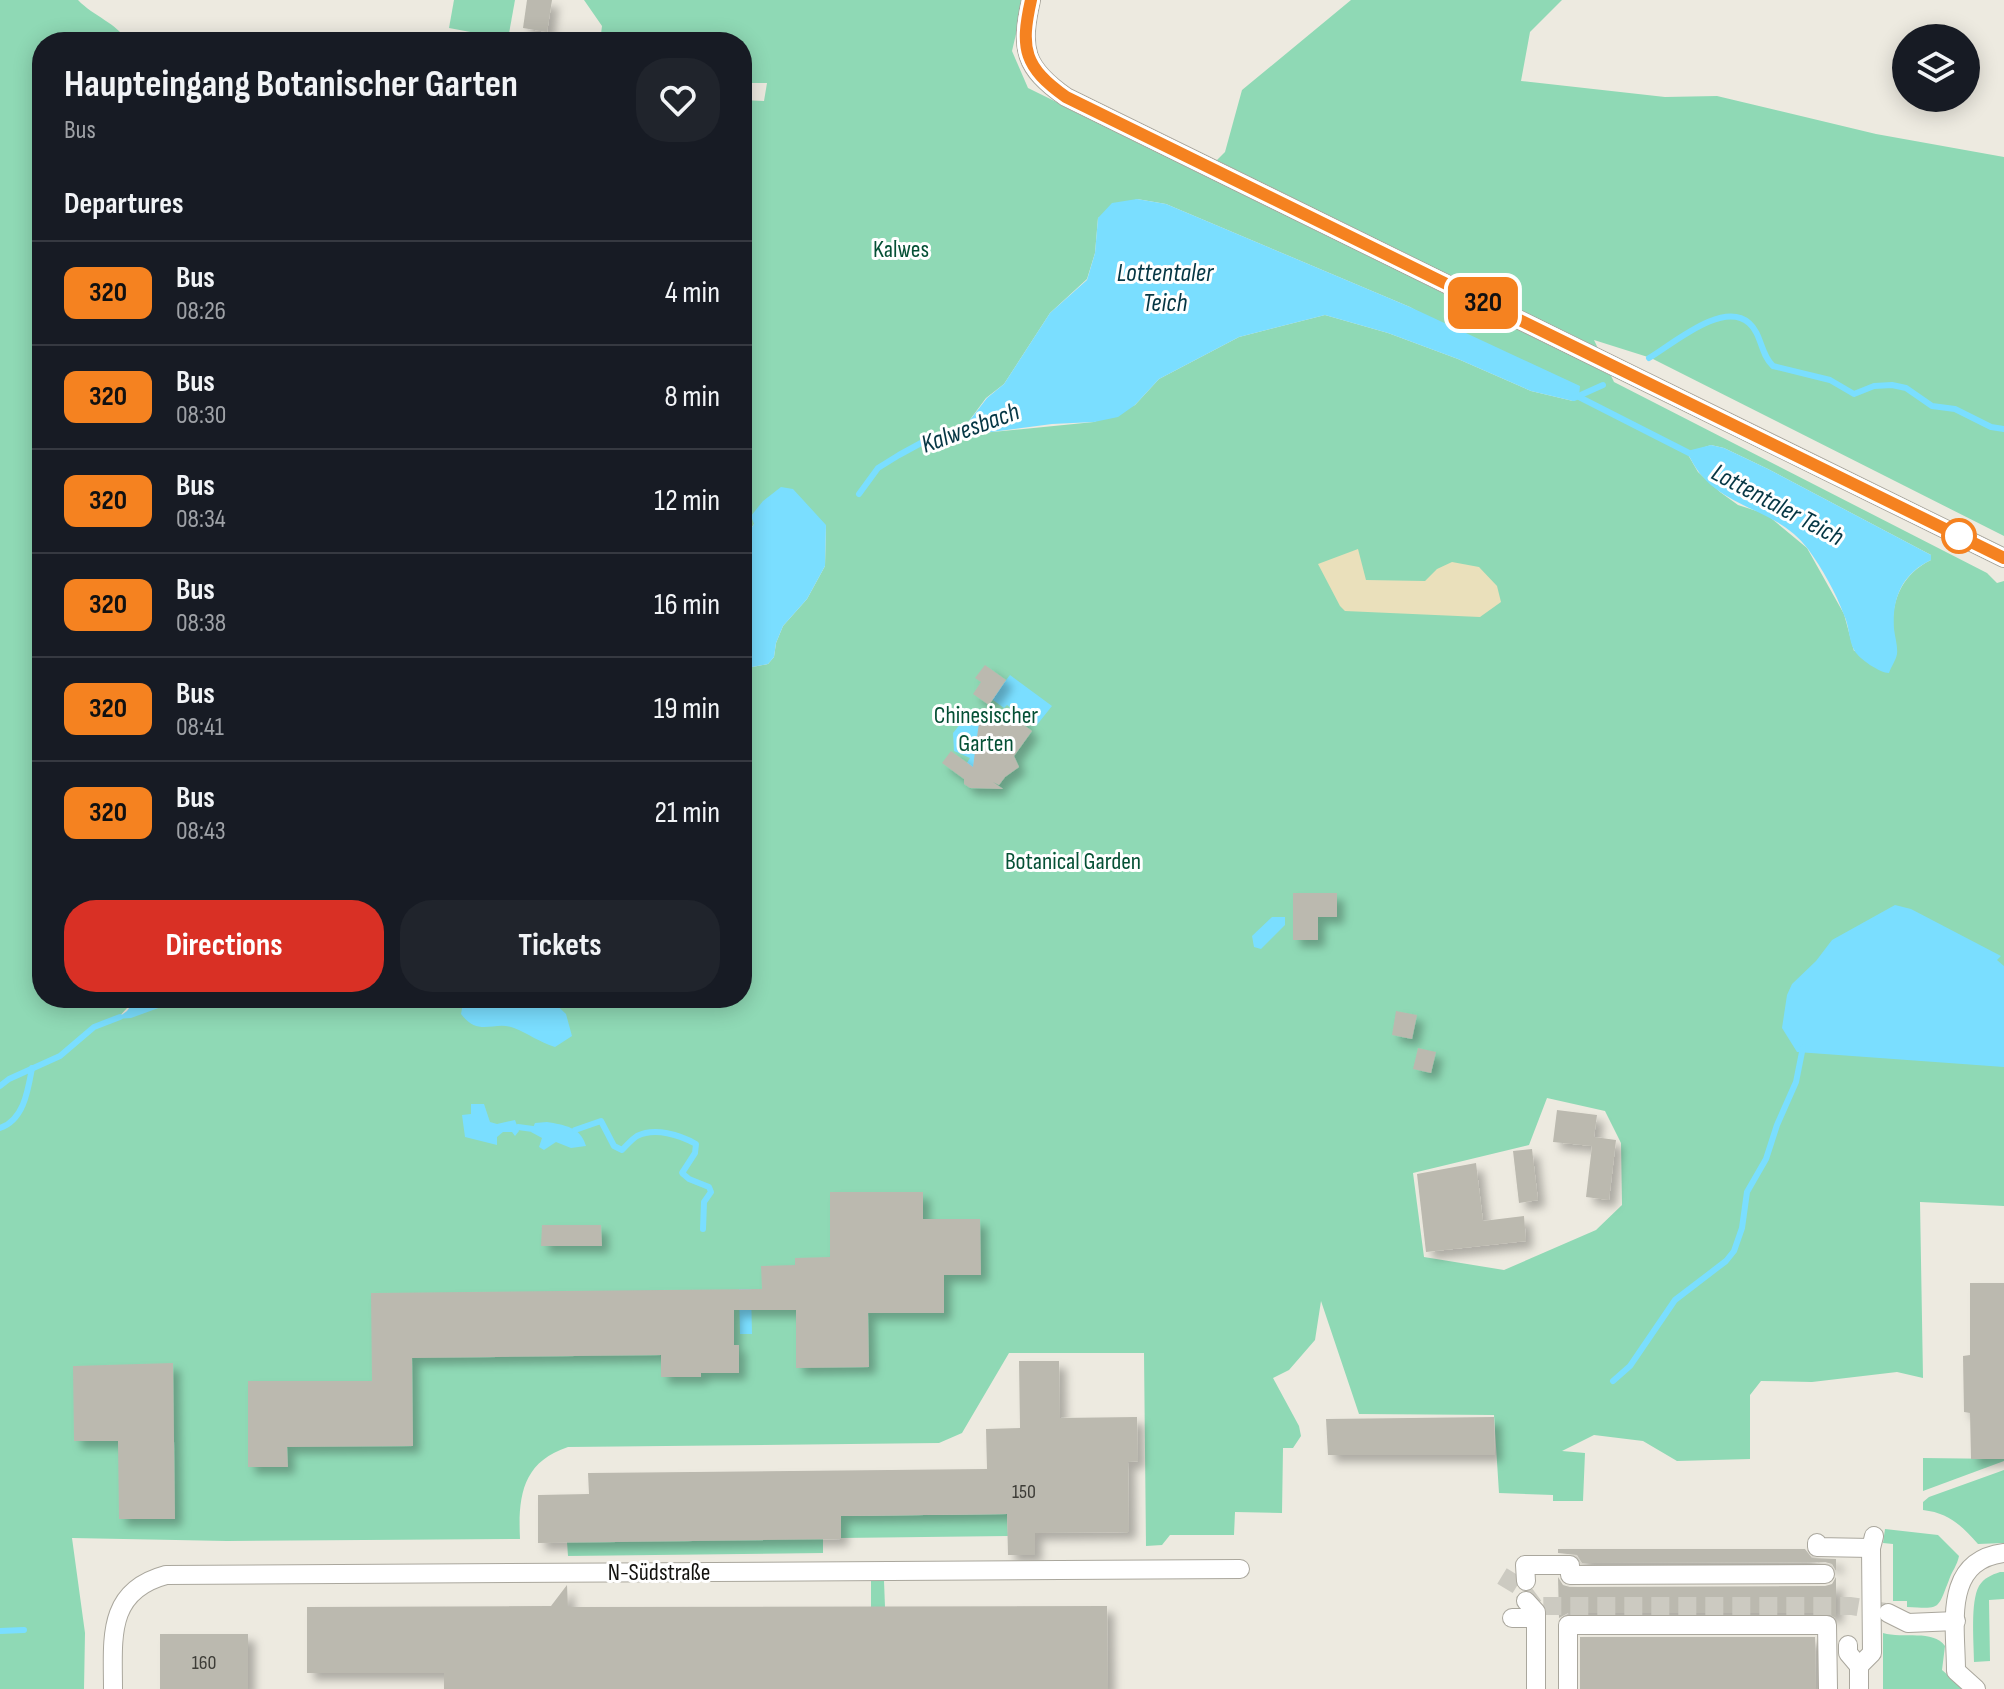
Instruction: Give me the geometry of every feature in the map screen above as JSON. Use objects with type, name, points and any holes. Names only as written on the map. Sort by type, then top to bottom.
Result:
[{"type":"street","points":[[1031,0],[1025,26],[1026,53],[1038,75],[1066,97],[2004,558]]},
{"type":"street","points":[[1817,1543],[1817,1547],[1872,1542],[1872,1653],[1859,1666]]},
{"type":"street","points":[[1976,1689],[1956,1671],[1958,1590],[1967,1570],[1976,1560],[2004,1553]]},
{"type":"street","points":[[1526,1581],[1525,1565],[1570,1565],[1570,1575],[1825,1574]]},
{"type":"street","name":"N-Südstraße","points":[[113,1689],[114,1625],[124,1601],[148,1580],[166,1575],[1240,1569]]},
{"type":"street","points":[[1512,1618],[1535,1607],[1536,1689]]},
{"type":"street","points":[[1888,1613],[1908,1623],[1956,1621]]},
{"type":"street","points":[[1568,1689],[1568,1625],[1827,1625],[1828,1689]]},
{"type":"street","points":[[1848,1645],[1848,1653],[1859,1666],[1859,1689]]},
{"type":"green space","points":[[0,0],[78,0],[120,32],[32,32],[32,1008],[127,1008],[118,1018],[152,1008],[752,1008],[752,667],[768,664],[774,657],[783,626],[807,599],[825,566],[826,525],[754,524],[752,527],[752,100],[764,101],[767,83],[752,83],[752,32],[601,32],[602,26],[584,0],[1024,0],[1012,51],[1028,88],[1203,174],[1225,152],[1242,90],[1351,0],[1562,0],[1530,32],[1521,81],[1665,97],[1717,96],[1876,134],[2004,157],[2004,536],[1651,358],[1594,340],[1614,382],[1987,573],[1997,583],[2004,581],[2004,1206],[1920,1202],[1923,1378],[1897,1372],[1812,1382],[1761,1381],[1750,1395],[1750,1459],[1677,1461],[1643,1441],[1594,1435],[1562,1451],[1585,1453],[1583,1501],[1553,1501],[1553,1495],[1499,1493],[1494,1415],[1359,1414],[1321,1301],[1315,1340],[1289,1370],[1273,1378],[1299,1426],[1301,1436],[1293,1448],[1283,1448],[1282,1513],[1235,1512],[1234,1535],[1170,1535],[1162,1545],[1146,1546],[1144,1353],[1009,1353],[962,1433],[939,1443],[568,1447],[541,1462],[526,1483],[520,1509],[520,1539],[227,1541],[72,1538],[85,1633],[84,1689],[0,1689]],"holes":[[[1137,199],[1166,204],[1410,307],[1573,401],[1531,391],[1388,333],[1325,315],[1239,337],[1159,379],[1135,405],[1094,422],[962,435],[963,429],[986,398],[1004,384],[1050,313],[1087,279],[1095,253],[1098,218]],[[1711,445],[1768,469],[1931,555],[1931,560],[1909,577],[1896,599],[1893,625],[1897,653],[1854,651],[1844,614],[1807,548],[1766,514],[1738,505],[1698,472],[1687,453]],[[1547,1098],[1605,1111],[1621,1143],[1622,1205],[1596,1230],[1504,1270],[1424,1257],[1413,1173],[1529,1145]]]},
{"type":"green space","points":[[454,0],[515,0],[509,32],[470,32],[449,28]]},
{"type":"green space","points":[[1923,1458],[2004,1459],[2004,1461],[1923,1491]]},
{"type":"green space","points":[[2004,1470],[2004,1543],[1978,1544],[1954,1521],[1923,1510],[1923,1502],[1929,1497]]},
{"type":"green space","points":[[1007,1514],[1008,1536],[841,1538],[841,1516]]},
{"type":"green space","points":[[1885,1529],[1938,1535],[1959,1556],[1936,1606],[1907,1607],[1907,1601],[1893,1601],[1893,1544],[1883,1543]]},
{"type":"green space","points":[[830,1538],[823,1539],[823,1553],[568,1556],[567,1542]]},
{"type":"green space","points":[[2004,1572],[2004,1599],[1989,1600],[1990,1661],[1974,1662],[1973,1612],[1976,1593],[1983,1581]]},
{"type":"green space","points":[[871,1581],[884,1581],[885,1607],[871,1607]]},
{"type":"green space","points":[[1883,1633],[1925,1636],[1940,1641],[1945,1646],[1942,1670],[1964,1689],[1883,1689]]},
{"type":"sand","points":[[1358,549],[1366,580],[1425,581],[1437,569],[1452,562],[1479,567],[1497,586],[1501,602],[1480,617],[1345,611],[1318,564]]},
{"type":"water","name":"Lottentaler Teich","points":[[1137,199],[1166,204],[1410,307],[1580,386],[1579,397],[1573,401],[1531,391],[1388,333],[1325,315],[1239,337],[1159,379],[1135,405],[1118,417],[961,436],[987,398],[1004,384],[1050,313],[1087,280],[1095,253],[1098,218],[1112,203]]},
{"type":"water","name":"Lottentaler Teich","points":[[1711,445],[1768,469],[1931,555],[1931,560],[1906,580],[1897,597],[1894,629],[1897,654],[1889,673],[1870,665],[1854,650],[1846,619],[1833,589],[1813,556],[1794,534],[1727,496],[1698,471],[1687,451]]},
{"type":"water","points":[[781,487],[793,489],[826,525],[825,566],[807,599],[783,626],[774,657],[768,664],[752,667],[752,515]]},
{"type":"water","points":[[1010,675],[1052,706],[1036,726],[982,692],[996,693]]},
{"type":"water","points":[[994,710],[1002,715],[997,778],[965,766],[970,758],[954,751],[953,733],[971,711],[978,715],[977,724],[984,726]]},
{"type":"water","points":[[1895,905],[1911,909],[2001,956],[1997,960],[2004,966],[2004,1067],[1797,1052],[1782,1028],[1787,995],[1792,984],[1832,940]]},
{"type":"water","points":[[1272,917],[1285,917],[1285,925],[1261,949],[1254,947],[1252,936]]},
{"type":"water","points":[[129,1008],[158,1008],[131,1018],[116,1019]]},
{"type":"water","points":[[462,1008],[560,1008],[566,1014],[572,1036],[555,1047],[507,1026],[474,1025],[461,1014]]},
{"type":"water","points":[[471,1104],[484,1104],[490,1122],[497,1124],[515,1120],[519,1131],[515,1136],[512,1132],[503,1132],[497,1137],[497,1145],[465,1137],[462,1115],[471,1114]]},
{"type":"water","points":[[547,1122],[576,1131],[586,1146],[571,1148],[556,1142],[544,1150],[539,1147],[542,1138],[531,1132],[535,1123]]},
{"type":"water","points":[[739,1289],[751,1289],[752,1334],[740,1334]]},
{"type":"building","points":[[527,0],[552,0],[547,32],[523,28]]},
{"type":"building","points":[[985,665],[1006,680],[989,705],[973,694],[981,682],[975,678]]},
{"type":"building","points":[[1012,709],[1022,716],[1024,725],[1032,731],[1014,756],[1019,767],[999,785],[993,782],[1003,789],[970,788],[964,784],[964,779],[942,763],[951,751],[973,767],[980,715]]},
{"type":"building","points":[[1293,893],[1337,893],[1337,917],[1318,917],[1318,940],[1293,940]]},
{"type":"building","points":[[1396,1011],[1417,1015],[1412,1039],[1392,1035]]},
{"type":"building","points":[[1418,1048],[1436,1052],[1431,1073],[1413,1069]]},
{"type":"building","points":[[1557,1110],[1597,1115],[1594,1137],[1616,1140],[1609,1200],[1586,1197],[1592,1146],[1553,1142]]},
{"type":"building","points":[[1532,1149],[1538,1200],[1519,1203],[1513,1151]]},
{"type":"building","points":[[1476,1163],[1483,1221],[1524,1216],[1526,1241],[1426,1252],[1417,1174]]},
{"type":"building","points":[[830,1192],[923,1192],[923,1219],[980,1219],[981,1275],[944,1275],[944,1313],[868,1313],[869,1367],[796,1368],[796,1310],[734,1310],[734,1345],[739,1345],[739,1373],[661,1377],[661,1355],[412,1358],[413,1446],[287,1447],[288,1467],[248,1467],[248,1381],[372,1381],[371,1293],[762,1289],[761,1266],[795,1265],[795,1258],[830,1257]]},
{"type":"building","points":[[542,1225],[601,1225],[602,1246],[541,1246]]},
{"type":"building","points":[[1970,1283],[2004,1283],[2004,1459],[1971,1459],[1970,1413],[1964,1412],[1963,1356],[1970,1355]]},
{"type":"building","points":[[1019,1361],[1059,1361],[1060,1418],[1137,1417],[1138,1461],[1128,1462],[1129,1532],[1035,1533],[1035,1555],[1008,1555],[1007,1514],[841,1516],[841,1539],[538,1543],[538,1495],[589,1494],[588,1473],[987,1469],[986,1429],[1020,1428]]},
{"type":"building","points":[[173,1363],[175,1519],[119,1519],[118,1441],[74,1441],[73,1366]]},
{"type":"building","points":[[1494,1417],[1495,1455],[1328,1455],[1326,1419]]},
{"type":"building","points":[[1558,1549],[1805,1549],[1812,1558],[1836,1559],[1836,1571],[1832,1564],[1825,1562],[1582,1563],[1577,1555],[1558,1553]]},
{"type":"building","points":[[1558,1577],[1563,1585],[1570,1587],[1825,1586],[1832,1584],[1836,1577],[1836,1618],[1827,1613],[1568,1613],[1559,1618]]},
{"type":"building","points":[[567,1585],[568,1607],[1107,1606],[1108,1689],[444,1689],[444,1673],[307,1673],[307,1607],[551,1606]]},
{"type":"building","points":[[160,1634],[248,1634],[248,1689],[160,1689]]},
{"type":"building","points":[[1580,1637],[1815,1637],[1816,1689],[1580,1689]]},
{"type":"waterway","points":[[1649,358],[1712,320],[1738,317],[1753,328],[1773,366],[1830,380],[1854,394],[1874,386],[1906,388],[1932,406],[1955,409],[1991,427],[2004,429]]},
{"type":"waterway","points":[[1574,398],[1603,385]]},
{"type":"waterway","name":"Lottentaler Teich","points":[[1579,397],[1693,455]]},
{"type":"waterway","name":"Kalwesbach","points":[[859,494],[878,468],[899,455],[921,443],[938,443],[965,433]]},
{"type":"waterway","name":"Kalwesbach","points":[[0,1086],[60,1056],[94,1027],[120,1017]]},
{"type":"waterway","points":[[1613,1381],[1630,1366],[1675,1300],[1726,1261],[1734,1251],[1742,1228],[1747,1192],[1766,1159],[1796,1082],[1803,1047]]},
{"type":"waterway","name":"Kalwesbach","points":[[0,1128],[20,1111],[32,1068]]},
{"type":"waterway","points":[[575,1130],[601,1121],[614,1146],[622,1150],[637,1136],[652,1132],[675,1135],[696,1144],[695,1153],[682,1173],[709,1187],[711,1192],[704,1202],[703,1229]]},
{"type":"waterway","points":[[518,1127],[533,1129]]},
{"type":"waterway","points":[[0,1631],[24,1630]]},
{"type":"tunnel","points":[[1502,1576],[1520,1587],[1534,1606],[1851,1606],[1886,1612]]},
{"type":"bus line","name":"320","points":[[1031,0],[1025,26],[1026,53],[1038,75],[1066,97],[2004,558]]},
{"type":"park label","name":"Kalwes","points":[[901,249]]},
{"type":"park label","name":"Chinesischer Garten","points":[[986,729]]},
{"type":"park label","name":"Botanical Garden","points":[[1073,861]]}]
